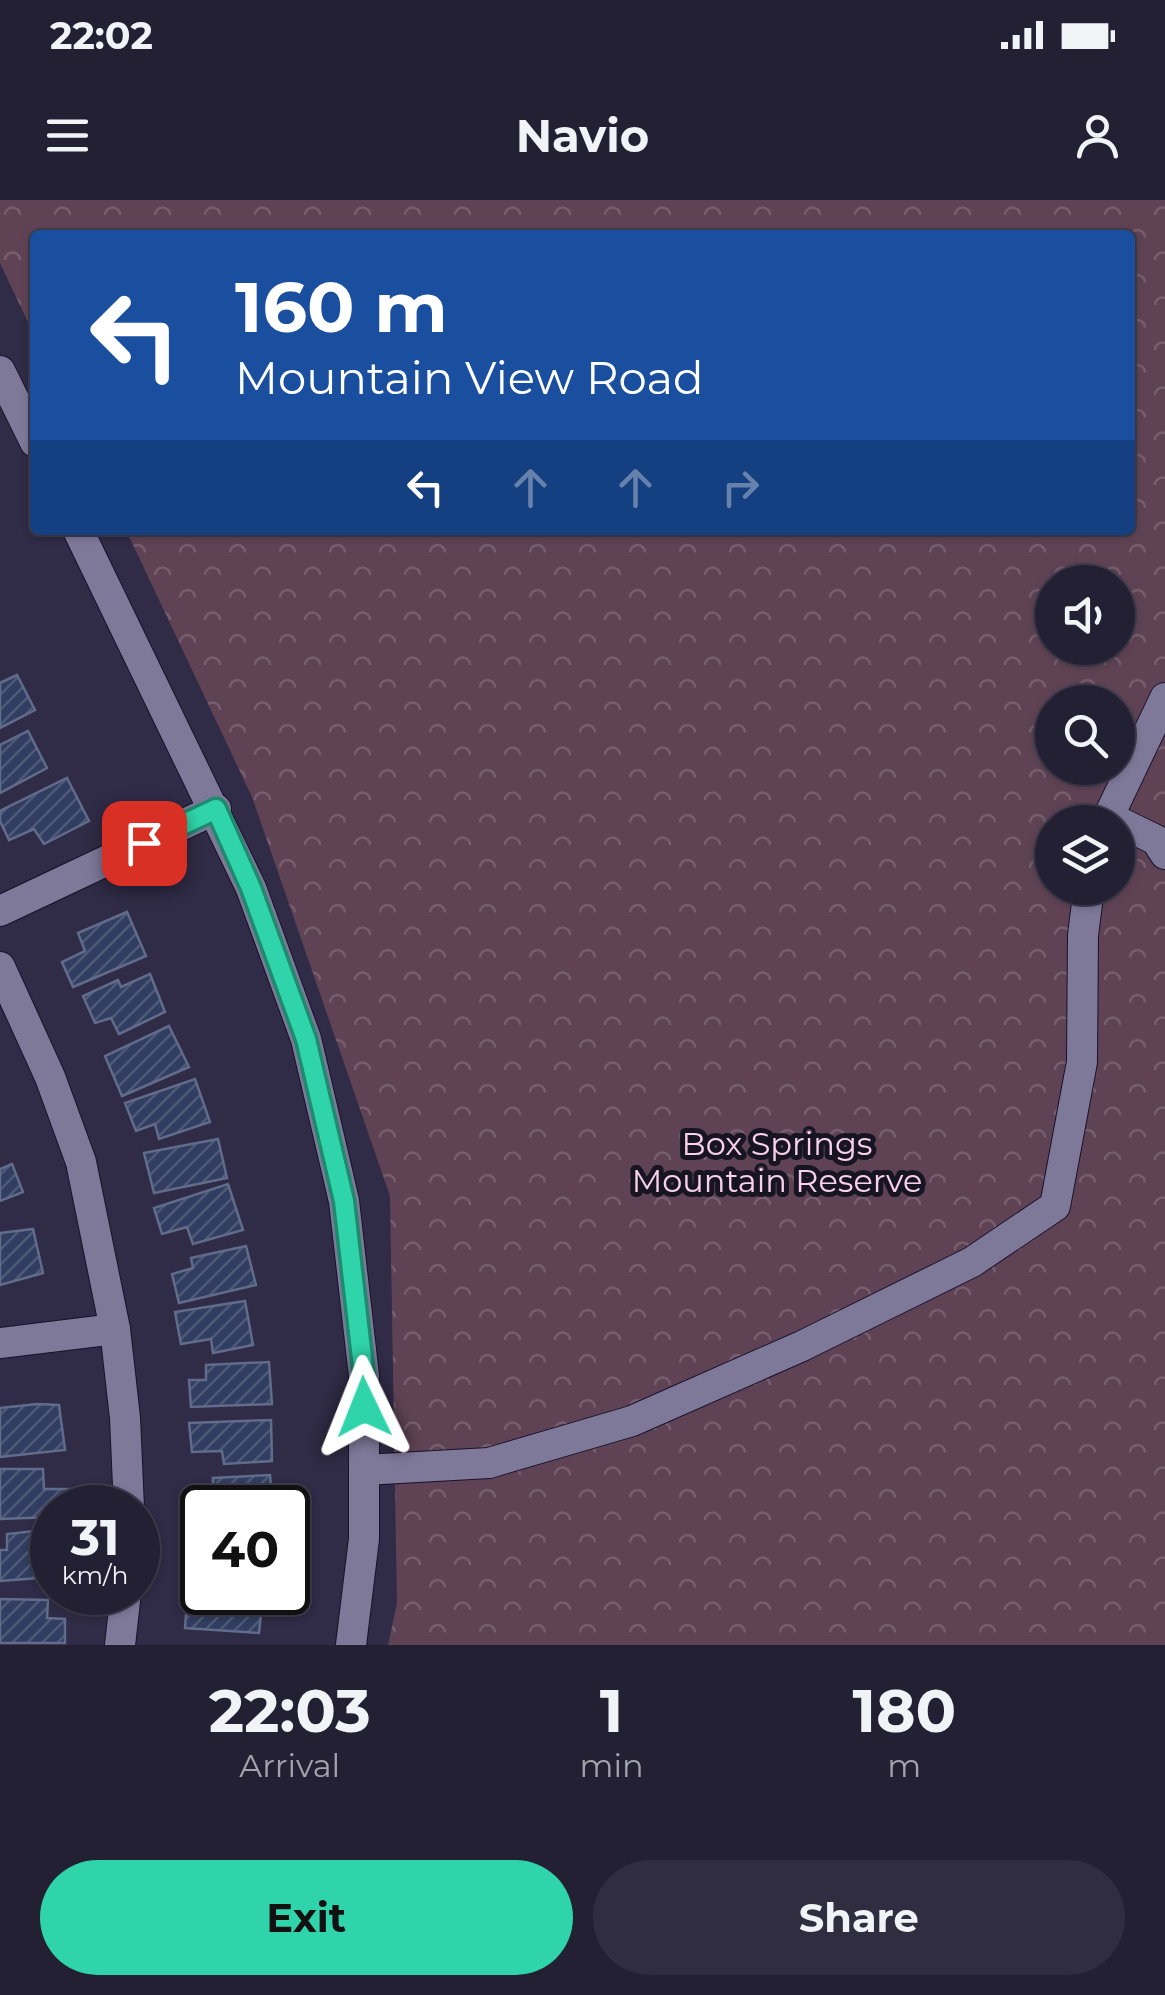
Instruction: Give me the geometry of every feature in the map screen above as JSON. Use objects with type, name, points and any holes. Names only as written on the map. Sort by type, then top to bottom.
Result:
[{"type":"street","points":[[0,371],[30,432]]},
{"type":"street","points":[[80,535],[216,809],[251,888],[306,1039],[344,1201],[364,1376],[364,1539],[351,1645]]},
{"type":"street","points":[[1114,805],[1165,698]]},
{"type":"street","points":[[0,911],[216,809]]},
{"type":"street","points":[[1135,831],[1156,840],[1165,854]]},
{"type":"street","points":[[364,1470],[489,1463],[632,1420],[802,1346],[972,1262],[1055,1206],[1082,1062],[1087,905]]},
{"type":"street","points":[[0,967],[50,1078],[80,1162],[115,1329],[128,1485]]},
{"type":"street","points":[[0,1343],[115,1329]]},
{"type":"street","points":[[120,1645],[123,1615]]},
{"type":"green space","name":"Box Springs Mountain Reserve","points":[[0,200],[1165,200],[1165,1645],[388,1645],[397,1603],[390,1196],[252,797],[128,535],[1135,535],[1135,230],[30,230],[30,326],[0,263]]},
{"type":"building","points":[[17,675],[35,710],[0,728],[0,683]]},
{"type":"building","points":[[28,731],[47,768],[0,793],[0,745]]},
{"type":"building","points":[[67,778],[89,821],[44,844],[34,829],[9,840],[0,811]]},
{"type":"building","points":[[127,912],[146,956],[73,987],[62,962],[85,951],[78,933]]},
{"type":"building","points":[[150,974],[165,1012],[119,1034],[111,1018],[95,1023],[83,996],[118,980],[121,987]]},
{"type":"building","points":[[169,1026],[189,1067],[122,1096],[105,1056]]},
{"type":"building","points":[[195,1079],[210,1122],[159,1139],[155,1124],[136,1131],[125,1103]]},
{"type":"building","points":[[218,1139],[227,1178],[154,1193],[144,1153]]},
{"type":"building","points":[[12,1164],[23,1192],[0,1201],[0,1169]]},
{"type":"building","points":[[228,1184],[243,1230],[193,1244],[187,1227],[162,1234],[154,1208]]},
{"type":"building","points":[[33,1229],[43,1273],[0,1285],[0,1233]]},
{"type":"building","points":[[246,1246],[256,1285],[179,1303],[172,1274],[193,1268],[191,1258]]},
{"type":"building","points":[[245,1301],[253,1345],[213,1353],[211,1339],[181,1344],[175,1312]]},
{"type":"building","points":[[269,1362],[272,1404],[191,1407],[189,1380],[206,1380],[206,1365]]},
{"type":"building","points":[[59,1405],[65,1450],[0,1457],[0,1408]]},
{"type":"building","points":[[271,1420],[272,1461],[224,1464],[222,1451],[192,1452],[189,1423]]},
{"type":"building","points":[[0,1469],[43,1469],[44,1485],[30,1485],[30,1518],[0,1519]]},
{"type":"building","points":[[270,1475],[271,1485],[213,1485],[213,1478]]},
{"type":"building","points":[[30,1531],[30,1579],[0,1581],[0,1550],[7,1550],[7,1534]]},
{"type":"building","points":[[0,1599],[30,1600],[30,1615],[65,1619],[65,1643],[0,1643]]},
{"type":"building","points":[[186,1615],[261,1615],[259,1633],[185,1628]]},
{"type":"route","points":[[144,843],[216,809],[251,888],[306,1039],[344,1201],[364,1407]]}]
